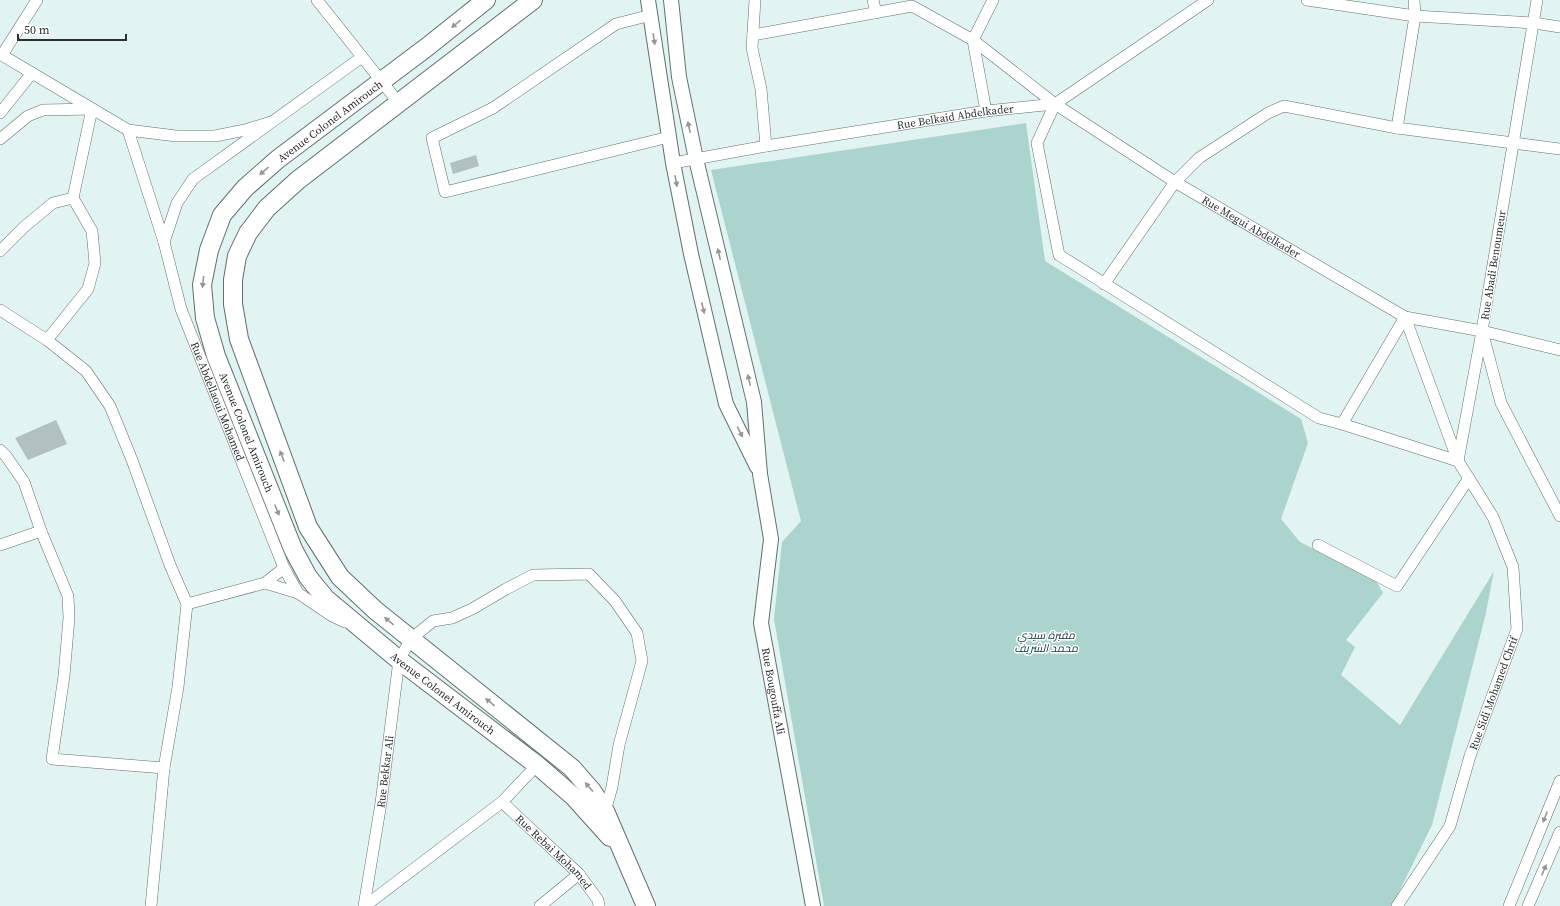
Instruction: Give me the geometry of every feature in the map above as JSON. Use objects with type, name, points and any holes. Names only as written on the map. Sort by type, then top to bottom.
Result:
[{"type":"main road","name":"Avenue Colonel Amirouch","points":[[486,0],[381,82],[278,159],[244,188],[222,215],[209,250],[202,285],[205,318],[216,356],[293,549],[308,577],[326,600],[399,660],[537,765],[574,797],[619,846]]},
{"type":"main road","name":"Avenue Colonel Amirouch","points":[[533,0],[298,180],[267,208],[248,233],[237,256],[233,304],[239,339],[308,527],[340,576],[375,610],[572,768],[592,791],[605,811],[646,906]]},
{"type":"street","points":[[37,0],[1,54],[128,130],[176,136],[215,136],[245,130],[271,122]]},
{"type":"street","points":[[317,0],[398,102]]},
{"type":"street","points":[[648,0],[673,163],[691,254],[726,404],[760,474]]},
{"type":"street","points":[[671,0],[679,78],[696,159],[754,402],[760,474]]},
{"type":"street","points":[[754,0],[752,48],[761,89],[766,146]]},
{"type":"street","points":[[873,0],[876,13]]},
{"type":"street","points":[[986,111],[973,40],[993,0]]},
{"type":"street","name":"Rue Belkaid Abdelkader","points":[[673,163],[766,146],[986,111],[1055,104],[1208,0]]},
{"type":"street","points":[[1307,0],[1415,16],[1534,23],[1560,27]]},
{"type":"street","points":[[1397,128],[1415,16],[1414,0]]},
{"type":"street","name":"Rue Abadi Benoumeur","points":[[1537,0],[1512,143],[1482,331],[1501,403],[1560,516]]},
{"type":"street","name":"Rue Megui Abdelkader","points":[[753,35],[912,6],[973,40],[1055,104],[1175,182],[1405,317],[1482,331],[1560,350]]},
{"type":"street","points":[[651,15],[616,24],[493,108],[432,138],[445,192],[669,137]]},
{"type":"street","points":[[164,242],[177,203],[193,179],[362,56]]},
{"type":"street","points":[[0,113],[32,73]]},
{"type":"street","points":[[1055,104],[1037,143],[1059,255],[1319,418],[1458,460],[1482,331]]},
{"type":"street","points":[[1104,284],[1175,182],[1199,158],[1268,113],[1284,106],[1397,128],[1560,149]]},
{"type":"street","points":[[0,139],[28,116],[43,110],[92,109]]},
{"type":"street","points":[[48,340],[88,290],[95,262],[92,230],[73,198],[92,109]]},
{"type":"street","name":"Rue Abdellaoui Mohamed","points":[[128,130],[164,242],[181,309],[284,568],[298,593],[332,616],[365,632]]},
{"type":"street","points":[[0,251],[24,227],[53,203],[73,198]]},
{"type":"street","points":[[0,310],[48,340],[86,371],[110,406],[132,460],[170,566],[187,604],[178,687],[164,768],[151,906]]},
{"type":"street","points":[[1342,424],[1405,317]]},
{"type":"street","name":"Rue Sidi Mohamed Chrif","points":[[1397,906],[1450,826],[1470,756],[1517,629],[1513,567],[1493,517],[1458,460],[1405,317]]},
{"type":"street","points":[[0,450],[24,482],[41,531],[68,596],[69,618],[64,669],[52,759],[164,768]]},
{"type":"street","name":"Rue Bougouffa Ali","points":[[760,474],[770,539],[761,624],[813,906]]},
{"type":"street","points":[[1318,545],[1397,586],[1469,478]]},
{"type":"street","points":[[0,545],[41,531]]},
{"type":"street","points":[[187,604],[265,583],[284,568]]},
{"type":"street","points":[[411,639],[433,621],[452,618],[472,610],[506,589],[533,575],[589,574],[615,601],[637,633],[642,660],[619,745],[612,787],[605,811]]},
{"type":"street","points":[[265,583],[298,593]]},
{"type":"street","name":"Rue Bekkar Ali","points":[[365,906],[381,803],[399,660],[411,639]]},
{"type":"street","points":[[365,906],[502,802],[537,765]]},
{"type":"street","points":[[1509,906],[1560,781]]},
{"type":"street","name":"Rue Rebai Mohamed","points":[[502,802],[579,874],[598,900],[599,906]]},
{"type":"street","points":[[1528,906],[1560,832]]},
{"type":"street","points":[[540,906],[579,874]]},
{"type":"green space","name":"مقبرة سيدي محمد الشريف","points":[[1026,123],[1045,261],[1301,419],[1308,443],[1281,519],[1300,542],[1375,579],[1383,593],[1346,640],[1355,647],[1341,675],[1400,725],[1494,571],[1486,613],[1432,825],[1392,906],[824,906],[774,619],[782,542],[801,521],[711,170]]},
{"type":"building","points":[[476,155],[479,166],[453,174],[450,163]]},
{"type":"building","points":[[56,420],[67,444],[28,460],[15,438]]}]
